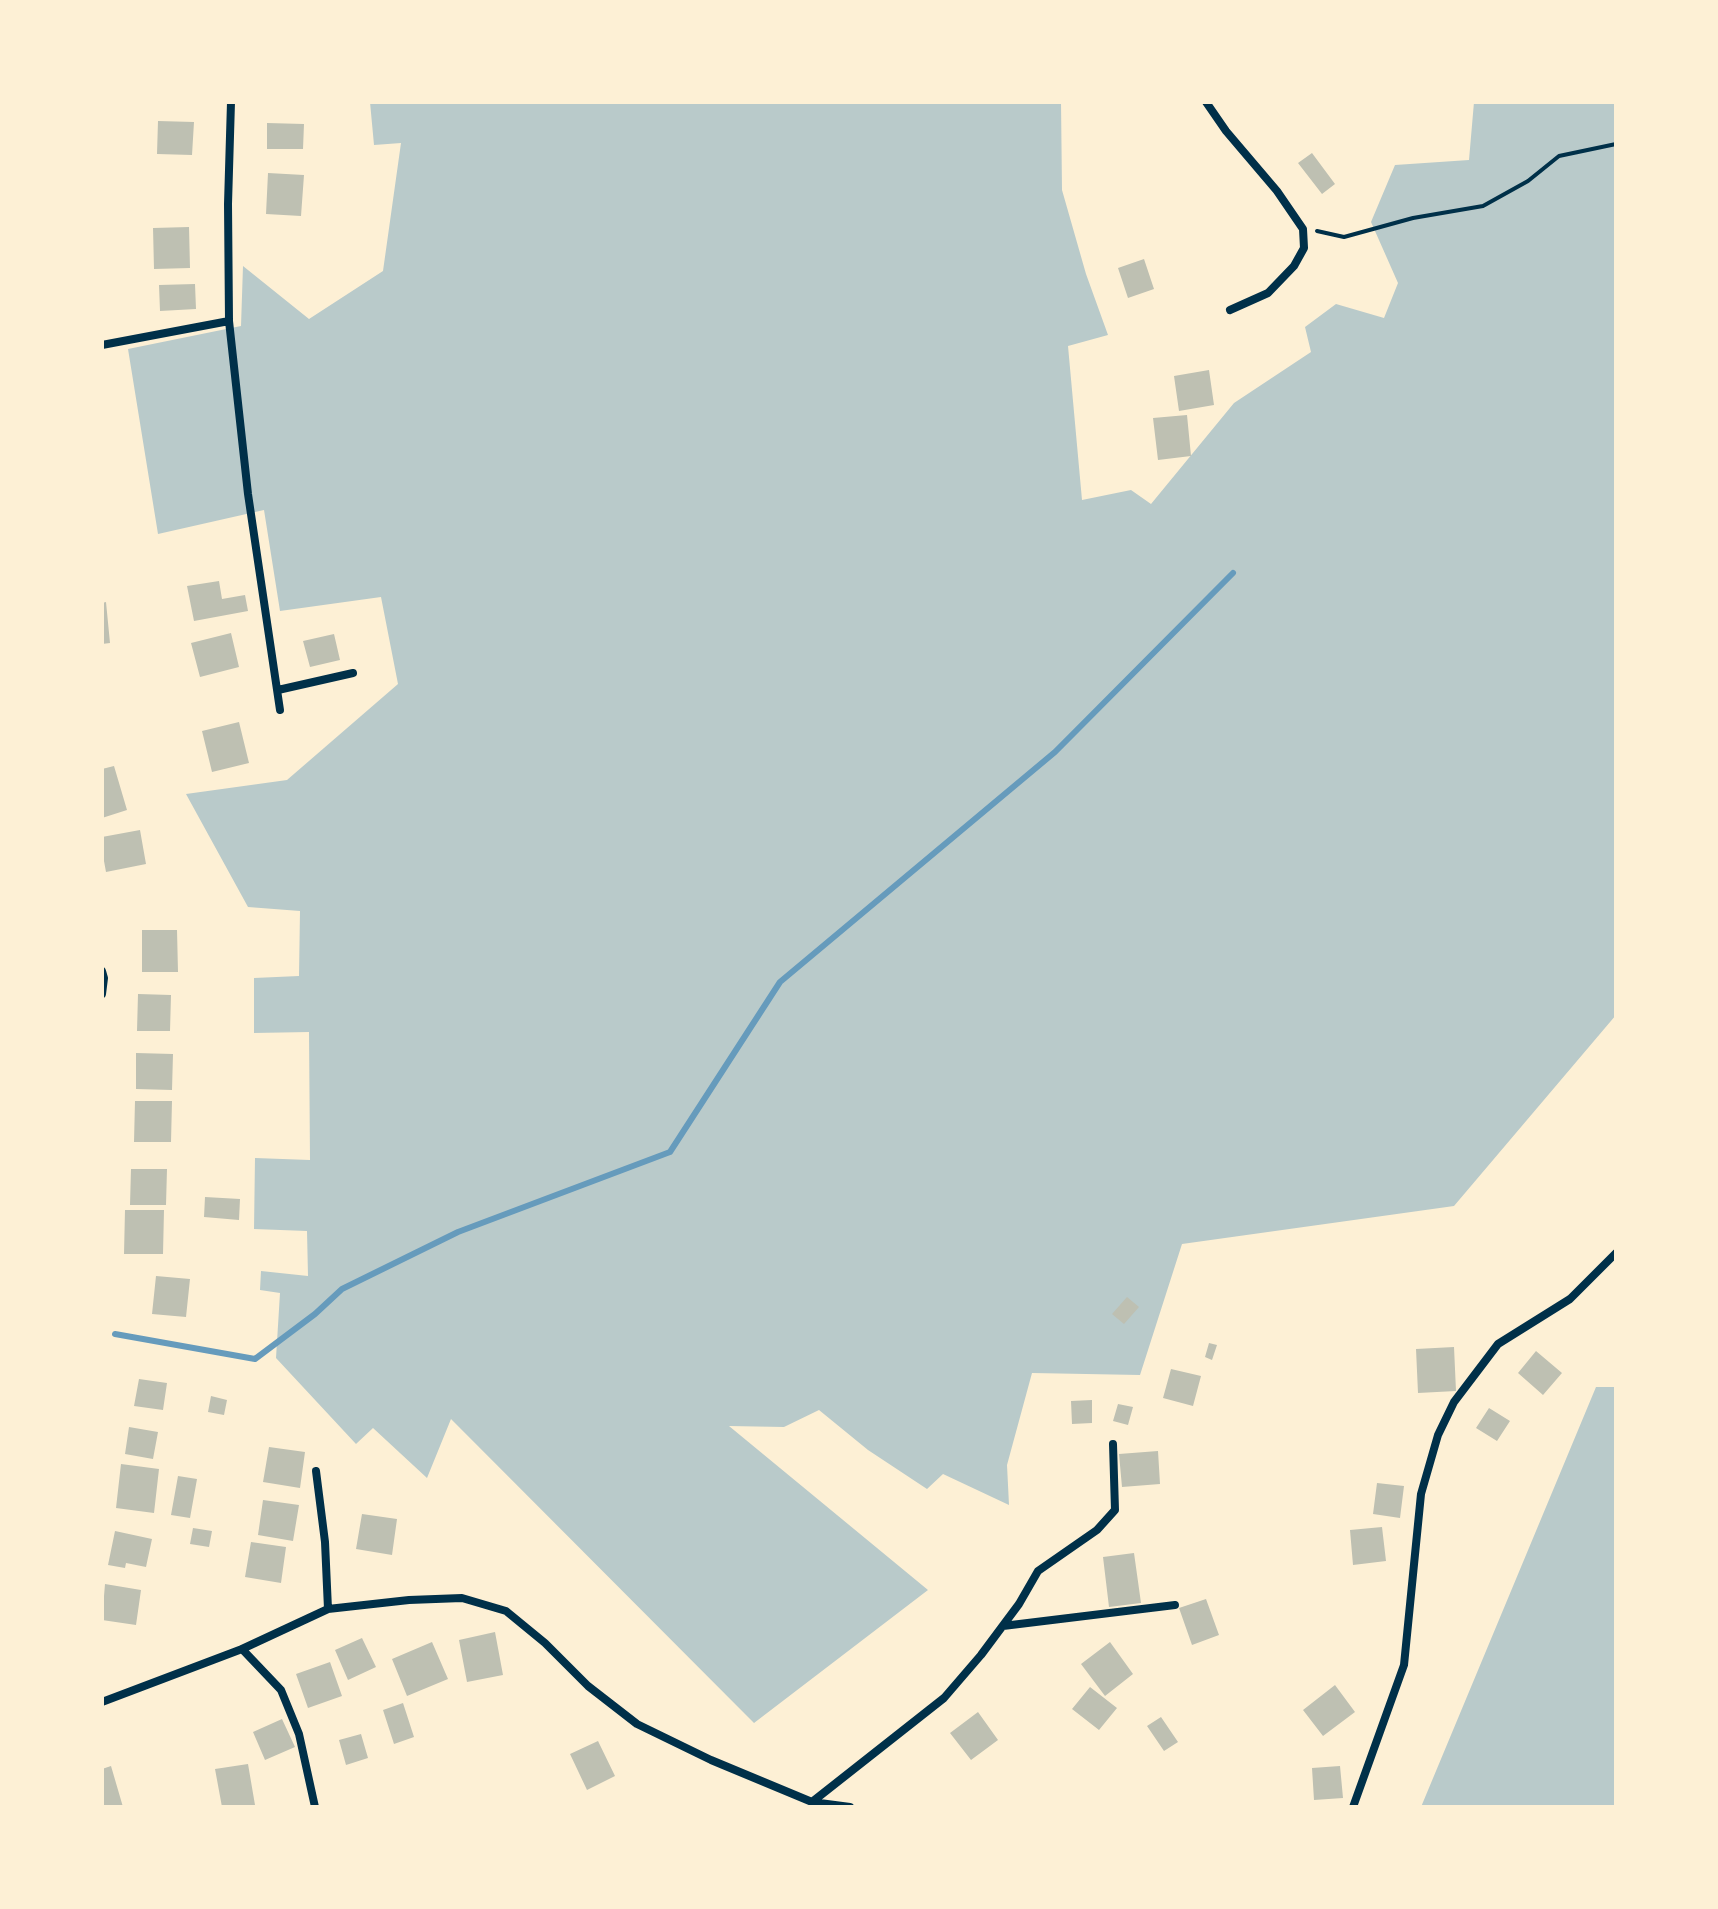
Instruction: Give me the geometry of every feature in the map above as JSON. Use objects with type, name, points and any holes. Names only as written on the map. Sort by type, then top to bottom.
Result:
[{"type":"street","points":[[231,102],[229,321],[248,494],[280,710]]},
{"type":"street","points":[[1206,102],[1226,131],[1277,191],[1303,229],[1304,248],[1294,266],[1268,293],[1230,310]]},
{"type":"street","points":[[102,345],[229,321]]},
{"type":"street","points":[[278,690],[353,673]]},
{"type":"street","points":[[102,971],[102,994]]},
{"type":"street","points":[[1353,1807],[1404,1665],[1421,1494],[1438,1435],[1454,1402],[1498,1344],[1570,1299],[1616,1253]]},
{"type":"street","points":[[812,1802],[944,1698],[1003,1626],[1038,1571],[1097,1530],[1115,1510],[1113,1444]]},
{"type":"street","points":[[316,1471],[325,1542],[328,1609]]},
{"type":"street","points":[[102,1702],[242,1649],[328,1609],[462,1598],[506,1611],[545,1643],[588,1686],[637,1724],[711,1760],[812,1802],[850,1807]]},
{"type":"street","points":[[1003,1626],[1175,1605]]},
{"type":"street","points":[[242,1649],[281,1690],[299,1734],[315,1807]]},
{"type":"path","points":[[1303,229],[1344,237],[1413,218],[1483,206],[1528,181],[1559,156],[1616,144]]},
{"type":"shaded area","points":[[370,102],[1061,102],[1062,190],[1086,274],[1108,335],[1068,346],[1082,500],[1131,490],[1151,504],[1234,403],[1311,352],[1305,327],[1336,304],[1384,318],[1398,283],[1371,222],[1395,165],[1469,160],[1474,102],[1616,102],[1616,1015],[1454,1206],[1182,1244],[1140,1375],[1032,1373],[1007,1465],[1009,1505],[943,1474],[927,1489],[868,1450],[819,1410],[784,1427],[729,1426],[928,1590],[754,1723],[451,1419],[427,1478],[373,1428],[356,1444],[276,1358],[280,1293],[260,1290],[261,1271],[308,1276],[307,1231],[254,1229],[255,1158],[310,1160],[309,1032],[254,1033],[254,978],[299,976],[300,911],[248,907],[186,794],[287,780],[398,684],[381,597],[280,611],[264,510],[158,534],[128,349],[241,326],[243,266],[309,319],[383,271],[401,143],[374,145]]},
{"type":"shaded area","points":[[1596,1387],[1616,1387],[1616,1807],[1421,1807]]},
{"type":"building","points":[[158,121],[194,122],[192,155],[157,154]]},
{"type":"building","points":[[267,123],[304,124],[303,149],[267,149]]},
{"type":"building","points":[[1312,153],[1335,184],[1322,194],[1298,163]]},
{"type":"building","points":[[268,173],[304,175],[301,216],[266,214]]},
{"type":"building","points":[[189,227],[190,268],[154,269],[153,228]]},
{"type":"building","points":[[1144,259],[1154,289],[1128,298],[1118,268]]},
{"type":"building","points":[[195,284],[196,309],[160,311],[159,285]]},
{"type":"building","points":[[1209,370],[1214,405],[1179,411],[1174,376]]},
{"type":"building","points":[[1187,415],[1191,456],[1158,460],[1153,418]]},
{"type":"building","points":[[219,581],[222,599],[245,595],[248,611],[194,621],[187,586]]},
{"type":"building","points":[[106,602],[110,643],[102,644],[102,603]]},
{"type":"building","points":[[231,633],[239,667],[200,677],[191,643]]},
{"type":"building","points":[[334,634],[340,660],[310,667],[303,641]]},
{"type":"building","points":[[239,722],[249,763],[212,772],[202,731]]},
{"type":"building","points":[[114,766],[127,810],[102,818],[102,769]]},
{"type":"building","points":[[140,830],[146,864],[106,872],[102,837]]},
{"type":"building","points":[[142,930],[177,930],[178,972],[142,972]]},
{"type":"building","points":[[138,994],[171,995],[170,1031],[137,1031]]},
{"type":"building","points":[[136,1053],[173,1054],[172,1090],[136,1089]]},
{"type":"building","points":[[135,1101],[172,1101],[171,1142],[134,1142]]},
{"type":"building","points":[[131,1169],[167,1169],[166,1205],[130,1205]]},
{"type":"building","points":[[205,1197],[240,1199],[239,1220],[204,1217]]},
{"type":"building","points":[[125,1210],[164,1210],[163,1254],[124,1254]]},
{"type":"building","points":[[156,1276],[190,1279],[186,1317],[152,1314]]},
{"type":"building","points":[[1127,1297],[1139,1307],[1124,1324],[1112,1314]]},
{"type":"building","points":[[1209,1343],[1217,1345],[1212,1360],[1205,1357]]},
{"type":"building","points":[[1454,1347],[1456,1391],[1418,1393],[1416,1349]]},
{"type":"building","points":[[1536,1351],[1562,1373],[1543,1395],[1518,1373]]},
{"type":"building","points":[[1171,1369],[1201,1376],[1193,1406],[1163,1398]]},
{"type":"building","points":[[139,1379],[167,1383],[163,1410],[134,1406]]},
{"type":"building","points":[[211,1396],[227,1400],[224,1415],[208,1412]]},
{"type":"building","points":[[1092,1400],[1092,1423],[1072,1424],[1071,1401]]},
{"type":"building","points":[[1118,1404],[1133,1407],[1128,1425],[1113,1421]]},
{"type":"building","points":[[1489,1408],[1510,1421],[1497,1441],[1476,1428]]},
{"type":"building","points":[[129,1427],[158,1432],[153,1459],[125,1454]]},
{"type":"building","points":[[269,1447],[305,1452],[300,1488],[263,1482]]},
{"type":"building","points":[[1158,1451],[1160,1484],[1122,1487],[1119,1454]]},
{"type":"building","points":[[121,1464],[159,1469],[154,1513],[116,1508]]},
{"type":"building","points":[[178,1476],[197,1479],[190,1518],[171,1515]]},
{"type":"building","points":[[1377,1483],[1404,1486],[1400,1518],[1373,1514]]},
{"type":"building","points":[[263,1500],[299,1505],[293,1541],[258,1535]]},
{"type":"building","points":[[362,1514],[397,1519],[392,1555],[356,1549]]},
{"type":"building","points":[[1382,1527],[1386,1561],[1353,1565],[1350,1530]]},
{"type":"building","points":[[193,1528],[212,1531],[209,1547],[190,1544]]},
{"type":"building","points":[[115,1531],[152,1539],[146,1567],[126,1563],[125,1568],[108,1565]]},
{"type":"building","points":[[251,1542],[286,1547],[281,1583],[245,1577]]},
{"type":"building","points":[[1134,1553],[1141,1603],[1109,1607],[1103,1557]]},
{"type":"building","points":[[105,1584],[141,1590],[136,1625],[102,1620]]},
{"type":"building","points":[[1206,1599],[1219,1635],[1192,1645],[1179,1608]]},
{"type":"building","points":[[495,1632],[503,1675],[467,1682],[459,1640]]},
{"type":"building","points":[[362,1638],[376,1667],[348,1680],[335,1650]]},
{"type":"building","points":[[432,1642],[448,1679],[407,1696],[392,1659]]},
{"type":"building","points":[[1110,1642],[1133,1674],[1105,1696],[1081,1664]]},
{"type":"building","points":[[330,1662],[342,1696],[308,1708],[296,1674]]},
{"type":"building","points":[[1335,1685],[1355,1712],[1323,1736],[1303,1710]]},
{"type":"building","points":[[1090,1687],[1117,1708],[1099,1730],[1072,1709]]},
{"type":"building","points":[[403,1703],[414,1737],[394,1744],[383,1710]]},
{"type":"building","points":[[978,1712],[998,1740],[971,1760],[950,1733]]},
{"type":"building","points":[[1161,1717],[1178,1742],[1164,1751],[1147,1726]]},
{"type":"building","points":[[282,1719],[295,1747],[265,1760],[253,1732]]},
{"type":"building","points":[[361,1734],[368,1758],[346,1765],[339,1740]]},
{"type":"building","points":[[598,1741],[615,1776],[587,1790],[570,1754]]},
{"type":"building","points":[[248,1764],[255,1805],[222,1807],[215,1769]]},
{"type":"building","points":[[111,1766],[123,1807],[102,1807],[102,1769]]},
{"type":"building","points":[[1340,1766],[1343,1798],[1314,1800],[1312,1768]]},
{"type":"waterway","points":[[115,1334],[255,1359],[315,1314],[342,1289],[458,1232],[670,1152],[780,982],[1055,752],[1233,573]]}]
